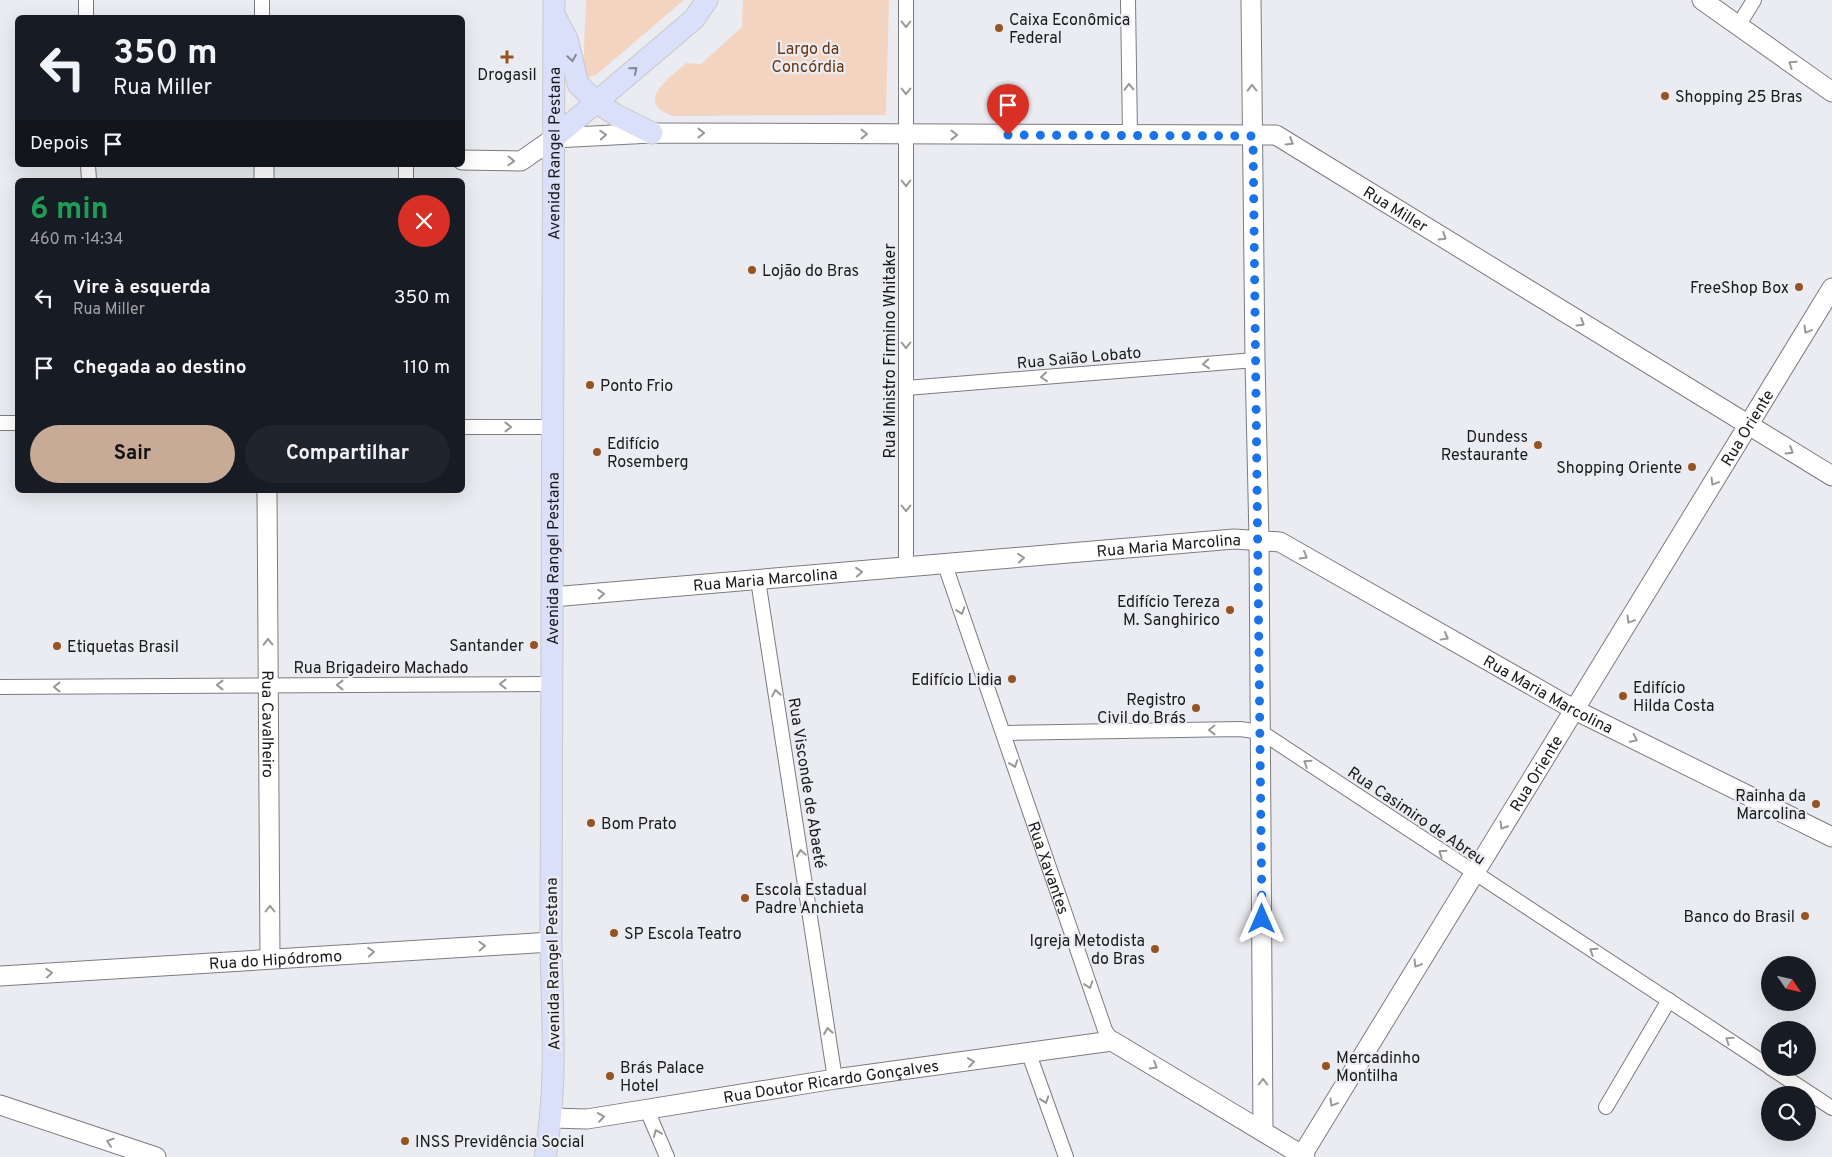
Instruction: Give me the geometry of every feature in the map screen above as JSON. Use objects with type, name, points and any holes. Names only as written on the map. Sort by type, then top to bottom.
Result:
[{"type":"main road","points":[[554,138],[694,19],[707,0]]},
{"type":"main road","points":[[554,7],[567,39],[578,84],[596,102],[616,115],[652,133]]},
{"type":"main road","name":"Avenida Rangel Pestana","points":[[545,1157],[552,1118],[554,7]]},
{"type":"street","points":[[86,0],[86,15]]},
{"type":"street","points":[[262,0],[262,15]]},
{"type":"street","points":[[465,160],[521,161],[554,138],[652,133],[906,134],[906,0]]},
{"type":"street","points":[[1128,0],[1130,136]]},
{"type":"street","points":[[1251,0],[1254,360],[1259,539],[1261,732],[1262,1131]]},
{"type":"street","points":[[1702,0],[1832,92]]},
{"type":"street","points":[[1738,26],[1754,0]]},
{"type":"street","name":"Rua Miller","points":[[906,134],[1280,137],[1832,476]]},
{"type":"street","name":"Rua Ministro Firmino Whitaker","points":[[906,134],[906,568]]},
{"type":"street","name":"Rua Oriente","points":[[1303,1156],[1473,873],[1575,710],[1832,288]]},
{"type":"street","name":"Rua Saião Lobato","points":[[906,388],[1254,360]]},
{"type":"street","points":[[0,424],[15,423]]},
{"type":"street","points":[[465,427],[553,427]]},
{"type":"street","name":"Rua Cavalheiro","points":[[267,493],[270,958]]},
{"type":"street","name":"Rua Maria Marcolina","points":[[552,597],[1208,542],[1259,539],[1280,542],[1575,710],[1832,837]]},
{"type":"street","name":"Rua Xavantes","points":[[946,565],[1104,1030],[1112,1041]]},
{"type":"street","name":"Rua Visconde de Abaeté","points":[[758,580],[836,1079]]},
{"type":"street","name":"Rua Brigadeiro Machado","points":[[0,687],[552,684]]},
{"type":"street","name":"Rua Casimiro de Abreu","points":[[1004,733],[1240,729],[1261,732],[1761,1060]]},
{"type":"street","name":"Rua do Hipódromo","points":[[0,976],[551,942]]},
{"type":"street","points":[[1606,1107],[1670,1000]]},
{"type":"street","points":[[1112,1041],[1303,1156]]},
{"type":"street","name":"Rua Doutor Ricardo Gonçalves","points":[[552,1118],[587,1119],[836,1079],[1029,1054],[1112,1041]]},
{"type":"street","points":[[1029,1054],[1066,1157]]},
{"type":"street","name":"Rua Casimiro de Abreu","points":[[1784,1076],[1832,1108]]},
{"type":"street","points":[[0,1105],[156,1157]]},
{"type":"street","points":[[648,1110],[667,1157]]},
{"type":"green space","points":[[586,0],[684,0],[596,75],[589,77],[583,73]]},
{"type":"green space","name":"Largo da Concórdia","points":[[743,0],[889,0],[886,115],[673,116],[661,110],[656,104],[655,97],[664,83],[686,63],[701,64],[742,27]]},
{"type":"place","name":"Caixa Econômica Federal","points":[[999,28]]},
{"type":"place","name":"Drogasil","points":[[507,57]]},
{"type":"place","name":"Shopping 25 Bras","points":[[1665,96]]},
{"type":"place","name":"Lojão do Bras","points":[[752,270]]},
{"type":"place","name":"FreeShop Box","points":[[1799,287]]},
{"type":"place","name":"Ponto Frio","points":[[590,385]]},
{"type":"place","name":"Dundess Restaurante","points":[[1538,445]]},
{"type":"place","name":"Edifício Rosemberg","points":[[597,452]]},
{"type":"place","name":"Shopping Oriente","points":[[1692,467]]},
{"type":"place","name":"Edifício Tereza M. Sanghirico","points":[[1230,610]]},
{"type":"place","name":"Santander","points":[[534,645]]},
{"type":"place","name":"Etiquetas Brasil","points":[[57,646]]},
{"type":"place","name":"Edifício Lidia","points":[[1012,679]]},
{"type":"place","name":"Edifício Hilda Costa","points":[[1623,696]]},
{"type":"place","name":"Registro Civil do Brás","points":[[1196,708]]},
{"type":"place","name":"Rainha da Marcolina","points":[[1816,804]]},
{"type":"place","name":"Bom Prato","points":[[591,823]]},
{"type":"place","name":"Escola Estadual Padre Anchieta","points":[[745,898]]},
{"type":"place","name":"Banco do Brasil","points":[[1805,916]]},
{"type":"place","name":"SP Escola Teatro","points":[[614,933]]},
{"type":"place","name":"Igreja Metodista do Bras","points":[[1155,949]]},
{"type":"place","name":"Mercadinho Montilha","points":[[1326,1066]]},
{"type":"place","name":"Brás Palace Hotel","points":[[610,1076]]},
{"type":"place","name":"INSS Previdência Social","points":[[405,1141]]},
{"type":"route","points":[[1008,135],[1253,136],[1254,360],[1259,539],[1262,919]]}]
